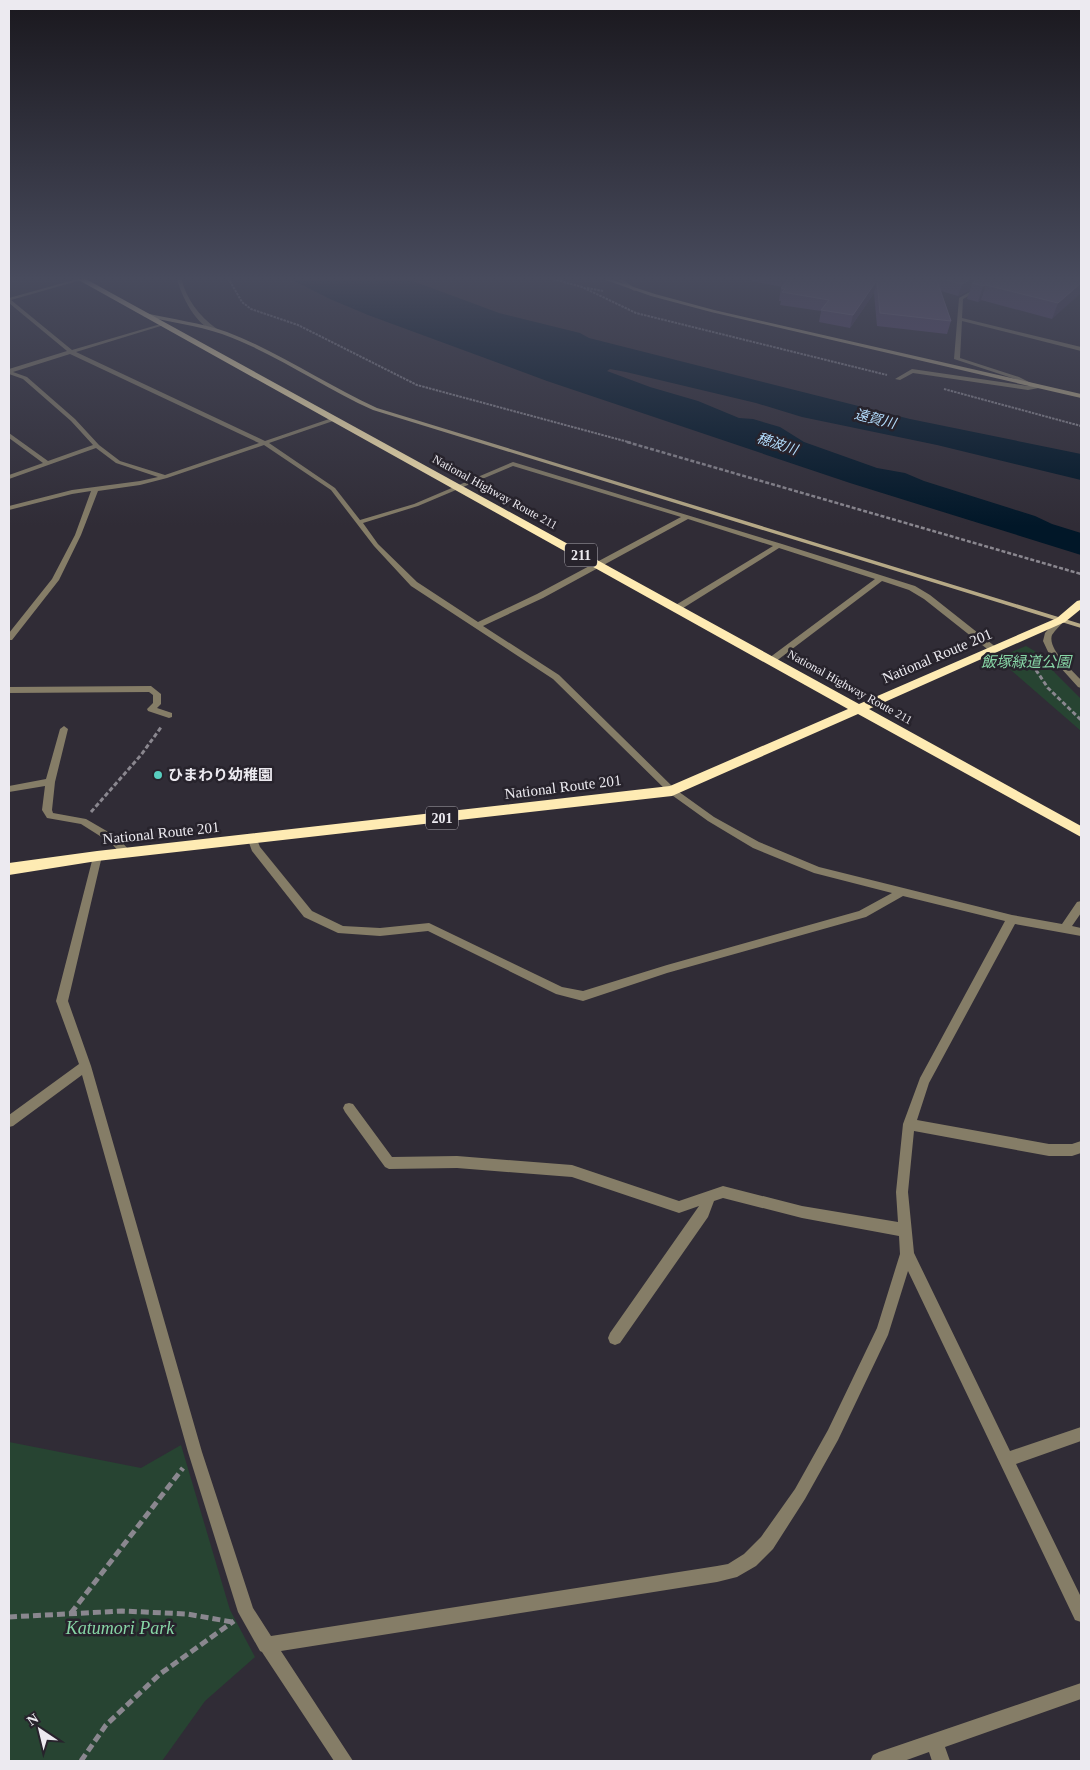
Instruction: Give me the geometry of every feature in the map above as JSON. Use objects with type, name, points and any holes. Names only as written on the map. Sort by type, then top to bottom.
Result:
[{"type":"highway","name":"National Highway Route 211","points":[[228,361],[1081,832]]},
{"type":"highway","name":"National Route 201","points":[[9,869],[97,856],[253,840],[672,791],[1066,617],[1081,603]]},
{"type":"street","points":[[11,371],[44,361]]},
{"type":"street","points":[[88,361],[265,443],[333,489],[376,545],[414,584],[556,677],[584,702],[672,791],[710,819],[756,845],[817,870],[1012,919],[1081,932]]},
{"type":"street","points":[[281,361],[343,395],[374,409],[1066,617],[1081,626]]},
{"type":"street","points":[[928,361],[1081,396]]},
{"type":"street","points":[[962,361],[1017,378],[1029,384]]},
{"type":"street","points":[[9,365],[11,371],[25,378],[73,420],[97,446],[118,462],[165,478]]},
{"type":"street","points":[[899,379],[912,371],[1028,388],[1041,387]]},
{"type":"street","points":[[9,508],[72,492],[165,478],[334,419]]},
{"type":"street","points":[[9,435],[47,463]]},
{"type":"street","points":[[9,477],[97,446]]},
{"type":"street","points":[[359,522],[416,505],[513,464],[780,545],[912,588],[927,597],[994,650]]},
{"type":"street","points":[[9,638],[55,580],[78,535],[95,489]]},
{"type":"street","points":[[476,626],[540,596],[687,517]]},
{"type":"street","points":[[677,608],[780,545]]},
{"type":"street","points":[[772,660],[881,578]]},
{"type":"street","points":[[1066,617],[1049,633],[1047,642],[1054,654],[1081,685]]},
{"type":"street","points":[[9,690],[151,689],[157,694],[157,704],[150,710],[169,715]]},
{"type":"street","points":[[64,729],[50,782],[47,810],[50,816],[83,821],[114,840],[126,853]]},
{"type":"street","points":[[9,789],[50,782]]},
{"type":"street","points":[[253,840],[255,848],[308,914],[333,926],[342,930],[380,932],[429,927],[560,991],[583,996],[667,969],[862,914],[901,892]]},
{"type":"street","points":[[97,856],[62,1001],[85,1066],[195,1452],[246,1612],[344,1761]]},
{"type":"street","points":[[1065,928],[1081,905]]},
{"type":"street","points":[[1012,919],[924,1082],[909,1124],[902,1192],[904,1230],[907,1254],[1081,1614]]},
{"type":"street","points":[[9,1122],[85,1066]]},
{"type":"street","points":[[349,1108],[389,1162],[457,1162],[572,1171],[679,1206],[723,1192],[802,1212],[904,1230]]},
{"type":"street","points":[[909,1124],[1049,1150],[1081,1148]]},
{"type":"street","points":[[615,1338],[703,1213],[710,1196]]},
{"type":"street","points":[[266,1644],[717,1574],[731,1570],[750,1560],[767,1543],[833,1436],[883,1330],[907,1254]]},
{"type":"street","points":[[1006,1460],[1081,1434]]},
{"type":"street","points":[[879,1761],[1081,1691]]},
{"type":"street","points":[[934,1742],[941,1761]]},
{"type":"path","points":[[369,361],[417,385],[481,404],[689,459],[1081,574]]},
{"type":"path","points":[[826,361],[899,379]]},
{"type":"path","points":[[937,388],[1081,426]]},
{"type":"path","points":[[1032,664],[1038,678],[1050,693],[1081,720]]},
{"type":"path","points":[[83,821],[141,755],[169,715]]},
{"type":"path","points":[[70,1614],[195,1452]]},
{"type":"path","points":[[9,1617],[132,1611],[187,1614],[232,1622]]},
{"type":"path","points":[[81,1761],[106,1724],[160,1674],[246,1612]]},
{"type":"green space","name":"飯塚緑道公園","points":[[1026,646],[1038,653],[1081,699],[1081,731],[1005,665],[999,657]]},
{"type":"green space","name":"Katumori Park","points":[[9,1442],[141,1468],[181,1445],[230,1610],[255,1657],[205,1701],[162,1761],[9,1761]]},
{"type":"water","points":[[492,361],[679,361],[910,419],[1081,454],[1081,480],[937,445],[802,417],[756,403],[626,372],[610,369],[607,371],[650,387],[698,401],[739,418],[753,419],[780,427],[804,442],[877,468],[905,473],[1081,533],[1081,555],[850,483]]},
{"type":"place","name":"ひまわり幼稚園","points":[[158,775]]},
{"type":"water label","name":"遠賀川","points":[[875,419]]},
{"type":"water label","name":"穂波川","points":[[777,444]]}]
